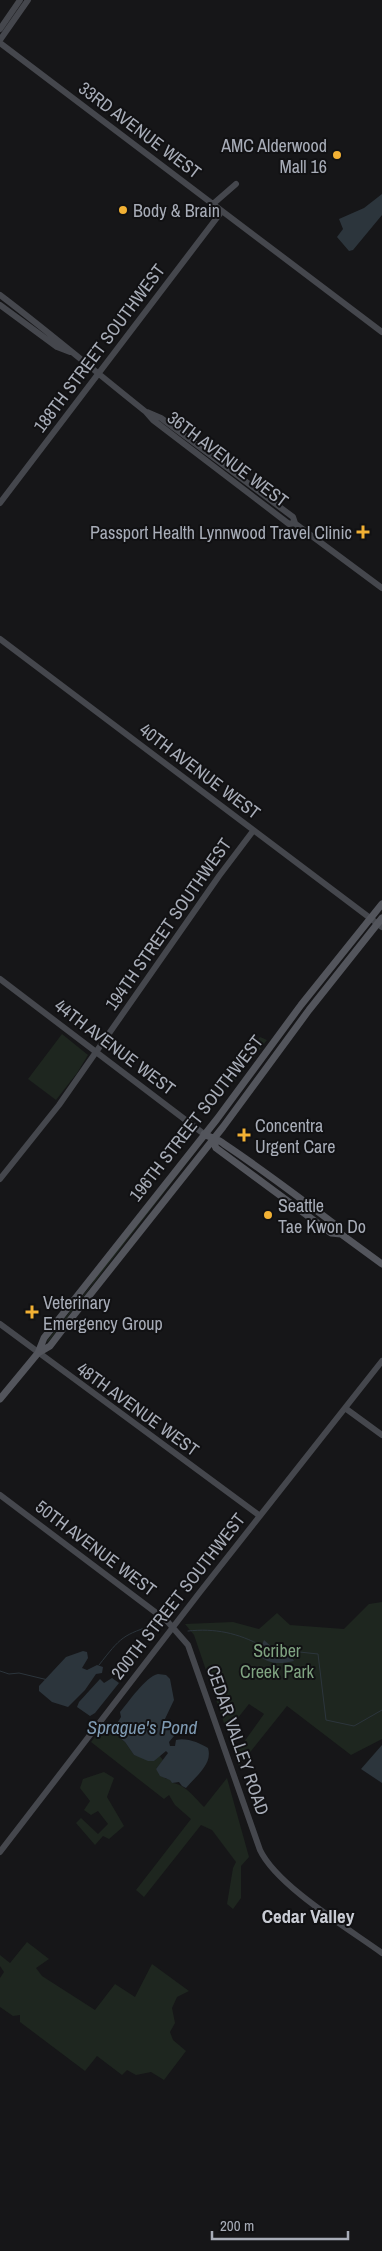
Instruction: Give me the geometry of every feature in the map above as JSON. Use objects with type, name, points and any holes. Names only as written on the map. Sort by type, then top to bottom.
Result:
[{"type":"main road","name":"196TH STREET SOUTHWEST","points":[[0,1399],[38,1353],[44,1338],[204,1134],[301,1005],[382,904]]},
{"type":"main road","name":"196TH STREET SOUTHWEST","points":[[38,1353],[50,1346],[381,923]]},
{"type":"main road","name":"44TH AVENUE WEST","points":[[204,1134],[212,1140],[216,1148],[332,1233],[339,1232]]},
{"type":"main road","name":"44TH AVENUE WEST","points":[[212,1140],[221,1141],[307,1204],[339,1232],[382,1264]]},
{"type":"main road","points":[[283,1197],[292,1198],[302,1205],[307,1204]]},
{"type":"street","points":[[0,29],[20,0]]},
{"type":"street","points":[[0,41],[28,0]]},
{"type":"street","name":"33RD AVENUE WEST","points":[[0,41],[382,332]]},
{"type":"street","points":[[212,204],[236,184]]},
{"type":"street","name":"188TH STREET SOUTHWEST","points":[[0,503],[222,210]]},
{"type":"street","name":"36TH AVENUE WEST","points":[[0,295],[60,340],[71,353],[146,412],[153,420],[271,510],[278,511],[382,588]]},
{"type":"street","name":"36TH AVENUE WEST","points":[[0,305],[57,347],[71,353]]},
{"type":"street","name":"36TH AVENUE WEST","points":[[146,412],[161,418],[204,450],[293,518],[294,523]]},
{"type":"street","name":"40TH AVENUE WEST","points":[[0,639],[370,918],[381,923]]},
{"type":"street","name":"194TH STREET SOUTHWEST","points":[[0,1179],[59,1105],[98,1052],[219,876],[254,831]]},
{"type":"street","name":"44TH AVENUE WEST","points":[[0,979],[204,1134]]},
{"type":"street","name":"48TH AVENUE WEST","points":[[0,1324],[260,1516]]},
{"type":"street","name":"200TH STREET SOUTHWEST","points":[[0,1852],[173,1627],[382,1361]]},
{"type":"street","points":[[346,1408],[382,1435]]},
{"type":"street","name":"50TH AVENUE WEST","points":[[0,1495],[173,1627]]},
{"type":"street","name":"CEDAR VALLEY ROAD","points":[[173,1627],[188,1645],[260,1850],[270,1867],[284,1881],[382,1954]]},
{"type":"green space","points":[[62,1034],[88,1055],[56,1100],[28,1079]]},
{"type":"green space","points":[[260,1037],[267,1040],[252,1060],[246,1054]]},
{"type":"green space","points":[[242,1063],[247,1066],[234,1082],[229,1078]]},
{"type":"green space","points":[[196,1149],[48,1342],[92,1284],[98,1272]]},
{"type":"green space","name":"Scriber Creek Park","points":[[382,1602],[382,1739],[351,1755],[287,1706],[239,1766],[236,1753],[264,1714],[249,1704],[237,1719],[225,1726],[194,1635],[185,1624],[233,1622],[259,1629],[277,1613],[290,1625],[344,1629],[369,1604]]},
{"type":"green space","points":[[104,1725],[125,1742],[134,1755],[154,1761],[159,1755],[163,1760],[156,1769],[166,1779],[170,1779],[172,1783],[185,1789],[204,1807],[227,1778],[249,1857],[241,1866],[241,1898],[233,1909],[227,1904],[233,1868],[236,1862],[212,1830],[201,1825],[144,1897],[136,1890],[191,1819],[175,1805],[169,1795],[164,1799],[91,1742]]},
{"type":"green space","points":[[104,1772],[114,1778],[107,1797],[124,1826],[109,1839],[103,1836],[95,1845],[76,1823],[81,1818],[98,1834],[108,1824],[98,1811],[91,1815],[84,1810],[90,1801],[80,1788],[83,1779]]},
{"type":"green space","points":[[27,1942],[49,1959],[36,1968],[42,1976],[95,2010],[115,1984],[135,1997],[152,1964],[189,1991],[177,1997],[172,2008],[175,2023],[170,2032],[173,2040],[186,2051],[164,2080],[151,2072],[136,2075],[127,2070],[122,2075],[97,2056],[85,2071],[20,2022],[20,2015],[13,2016],[0,2007],[0,1978],[4,1972],[0,1966],[0,1955],[10,1963]]},
{"type":"water","points":[[382,194],[382,215],[353,250],[349,251],[337,237],[343,229],[339,219],[364,208]]},
{"type":"water","points":[[264,1640],[273,1648],[286,1647],[294,1661],[275,1663],[262,1658],[258,1655]]},
{"type":"water","points":[[83,1651],[87,1652],[88,1658],[82,1668],[87,1670],[97,1665],[103,1667],[102,1673],[96,1674],[85,1690],[68,1707],[52,1702],[39,1691],[39,1686],[66,1657]]},
{"type":"water","name":"Sprague's Pond","points":[[158,1674],[166,1675],[170,1679],[174,1700],[164,1721],[174,1736],[169,1742],[170,1746],[175,1746],[176,1740],[184,1739],[197,1742],[208,1748],[209,1754],[206,1765],[186,1788],[179,1782],[172,1783],[170,1780],[160,1776],[156,1769],[168,1753],[166,1751],[154,1761],[148,1761],[134,1755],[125,1742],[109,1729],[111,1725],[116,1725],[121,1717],[120,1712],[138,1690],[153,1676]]},
{"type":"water","points":[[112,1678],[119,1683],[95,1713],[90,1716],[77,1707],[79,1702],[100,1679],[104,1683]]},
{"type":"water","points":[[382,1745],[382,1783],[361,1769]]},
{"type":"waterway","points":[[99,1665],[112,1648],[123,1638],[136,1631],[157,1624]]},
{"type":"waterway","points":[[188,1631],[208,1630],[226,1632],[262,1646]]},
{"type":"waterway","points":[[290,1651],[318,1654],[326,1720],[354,1726],[382,1710]]},
{"type":"waterway","points":[[0,1671],[9,1674],[19,1673],[48,1680]]},
{"type":"place","name":"AMC Alderwood Mall 16","points":[[337,155]]},
{"type":"place","name":"Body & Brain","points":[[123,210]]},
{"type":"place","name":"Passport Health Lynnwood Travel Clinic","points":[[363,532]]},
{"type":"place","name":"Concentra Urgent Care","points":[[244,1135]]},
{"type":"place","name":"Seattle Tae Kwon Do","points":[[268,1215]]},
{"type":"place","name":"Veterinary Emergency Group","points":[[32,1312]]},
{"type":"district","name":"Cedar Valley","points":[[308,1916]]}]
